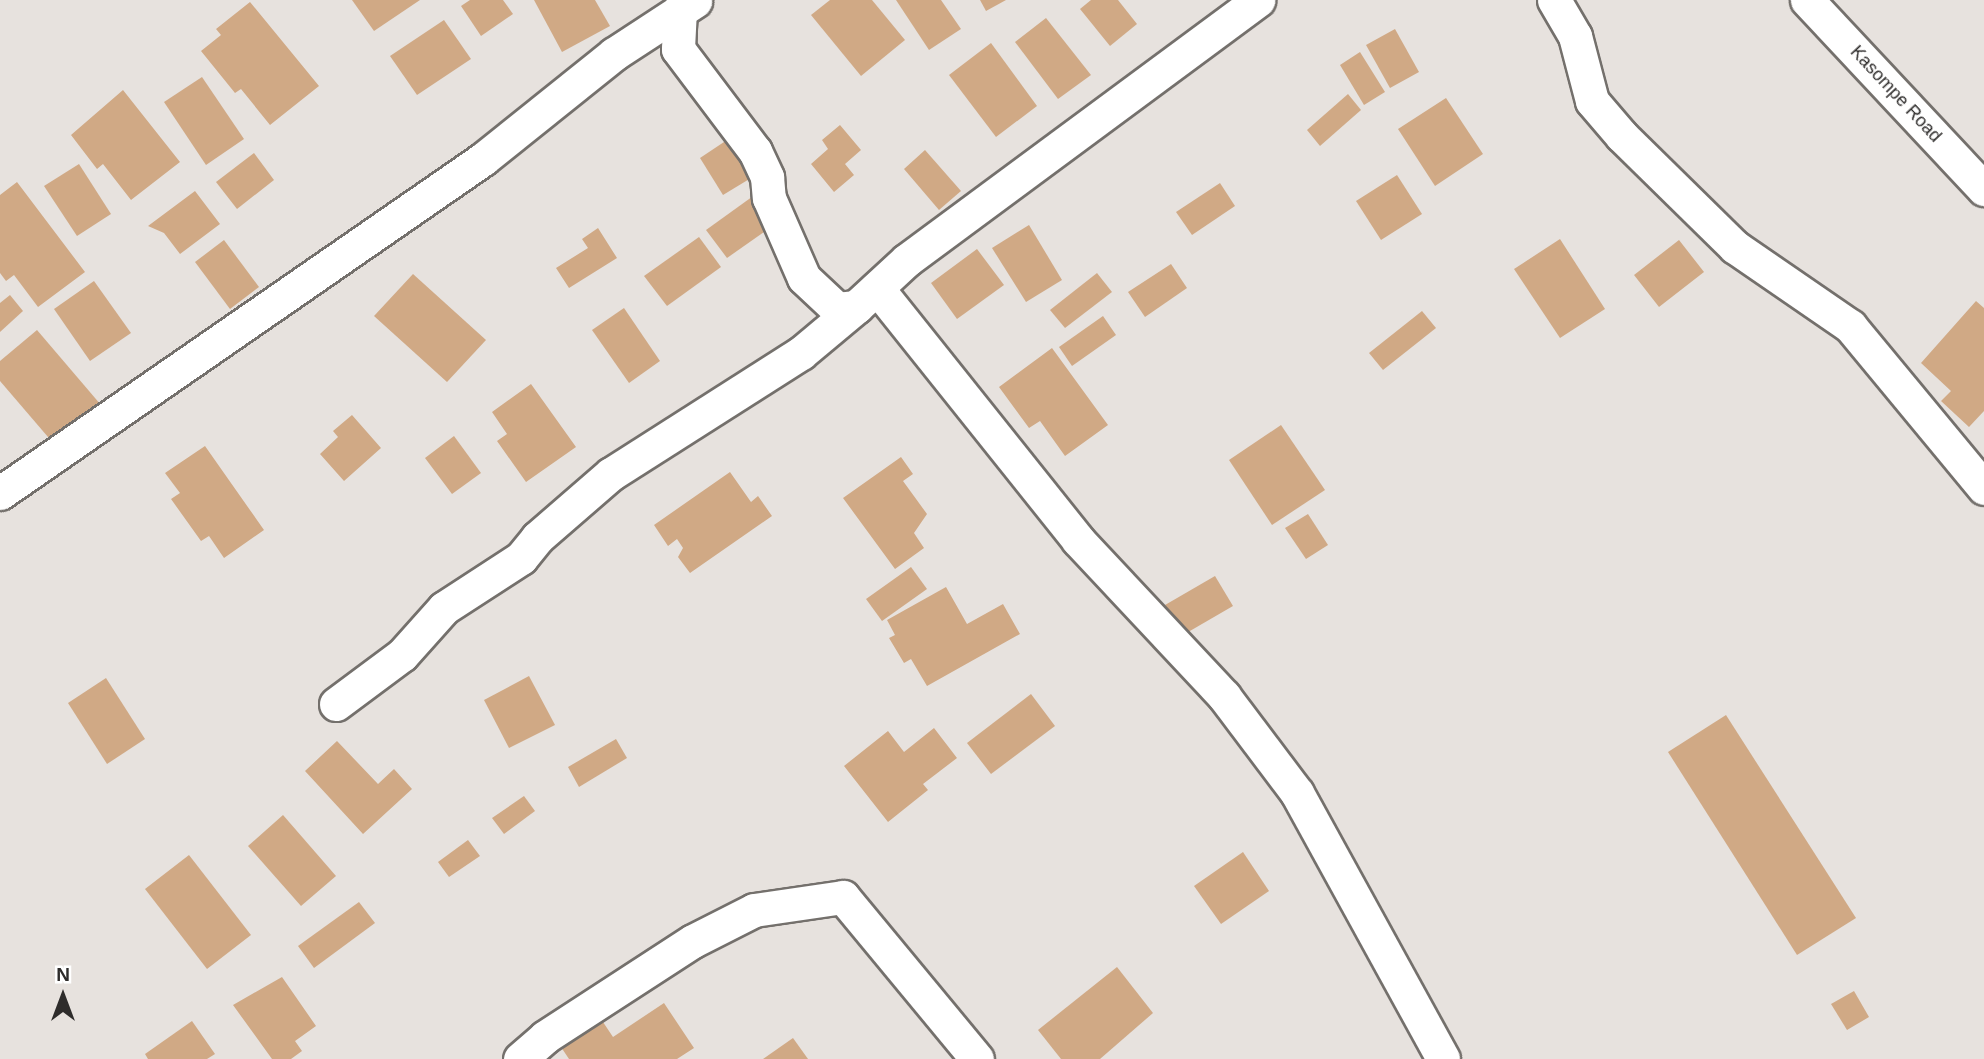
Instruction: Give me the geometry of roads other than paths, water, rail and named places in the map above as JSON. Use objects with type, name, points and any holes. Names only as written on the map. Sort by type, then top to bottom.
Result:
[{"type":"street","points":[[336,704],[402,655],[444,608],[521,558],[537,538],[611,474],[801,352],[907,260],[1258,0]]},
{"type":"street","points":[[1554,0],[1575,36],[1592,101],[1622,136],[1735,247],[1850,326],[1984,488]]},
{"type":"street","name":"Kasompe Road","points":[[1807,0],[1984,189]]},
{"type":"street","points":[[688,5],[678,49],[755,151],[767,177],[769,198],[804,278],[837,309],[866,298]]},
{"type":"street","points":[[0,493],[483,159],[614,54],[688,5]]},
{"type":"street","points":[[866,298],[1078,540],[1224,696],[1297,793],[1443,1059]]},
{"type":"street","points":[[520,1059],[545,1037],[693,941],[754,910],[843,897],[976,1059]]}]
